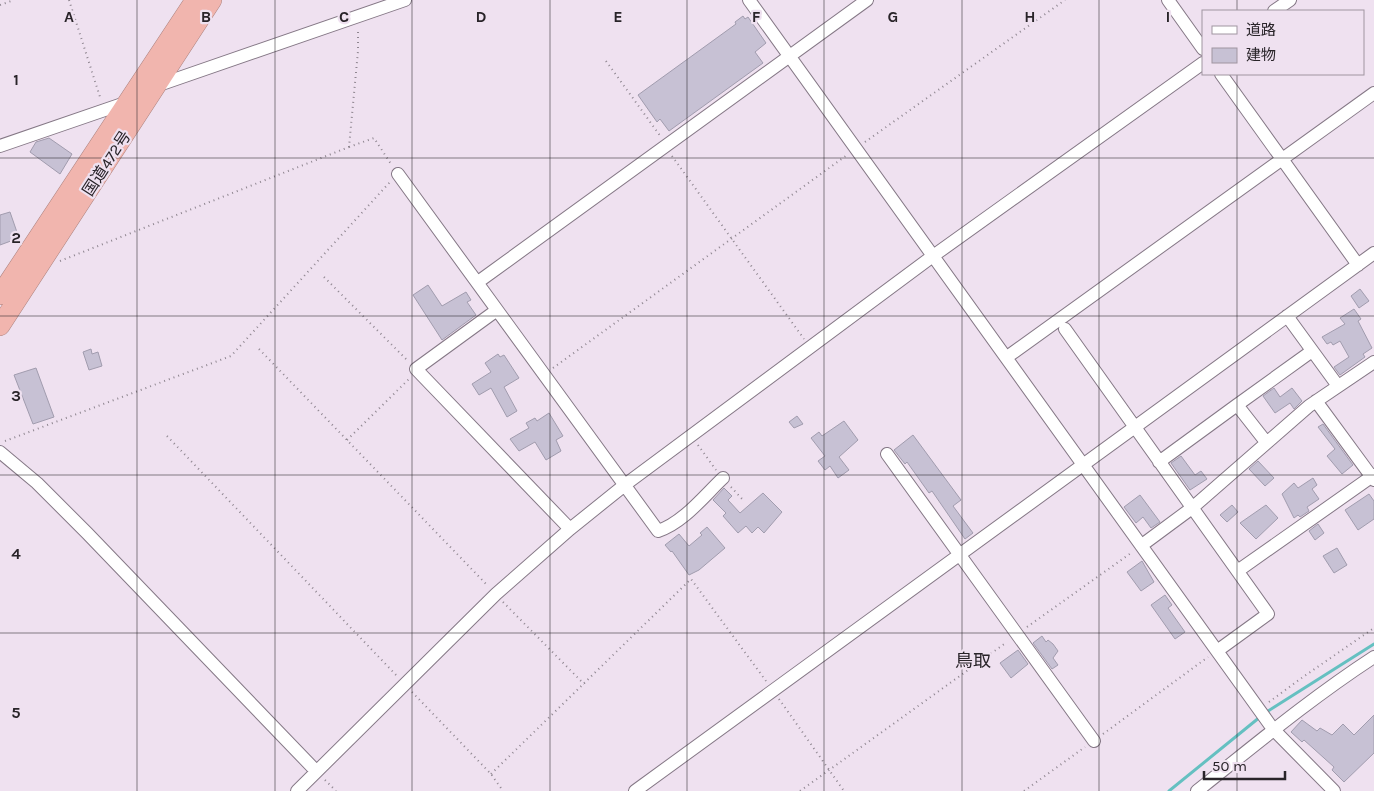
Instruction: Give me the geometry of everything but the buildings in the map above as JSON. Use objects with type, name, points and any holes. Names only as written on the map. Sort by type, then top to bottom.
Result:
[{"type":"highway","name":"国道472号","points":[[0,295],[130,102],[195,0]]},
{"type":"highway","name":"国道472号","points":[[0,326],[212,0]]},
{"type":"street","points":[[156,86],[405,0]]},
{"type":"street","points":[[749,0],[858,148],[933,256],[1273,729],[1334,791]]},
{"type":"street","points":[[478,282],[867,0]]},
{"type":"street","points":[[1168,0],[1202,48]]},
{"type":"street","points":[[1275,10],[1290,0]]},
{"type":"street","points":[[297,791],[496,594],[570,529],[626,484],[809,347],[1202,64]]},
{"type":"street","points":[[1222,75],[1358,265]]},
{"type":"street","points":[[1007,358],[1374,94]]},
{"type":"street","points":[[0,146],[130,102]]},
{"type":"street","points":[[398,174],[626,484],[658,531],[668,528],[678,520],[723,478]]},
{"type":"street","points":[[635,791],[1374,254]]},
{"type":"street","points":[[497,310],[416,370],[570,529]]},
{"type":"street","points":[[1287,316],[1338,386]]},
{"type":"street","points":[[1064,329],[1158,462],[1239,570],[1268,614],[1217,651]]},
{"type":"street","points":[[1158,462],[1312,351]]},
{"type":"street","points":[[1142,545],[1192,508],[1266,442],[1316,401],[1374,362]]},
{"type":"street","points":[[1239,570],[1373,477],[1316,401]]},
{"type":"street","points":[[1237,405],[1266,442]]},
{"type":"street","points":[[0,452],[37,483],[68,514],[316,771]]},
{"type":"street","points":[[887,454],[1094,741]]},
{"type":"street","points":[[1197,791],[1273,729],[1340,679],[1374,657]]},
{"type":"path","points":[[0,5],[14,0]]},
{"type":"path","points":[[69,0],[104,110]]},
{"type":"path","points":[[545,374],[1065,0]]},
{"type":"path","points":[[349,147],[358,51],[358,16]]},
{"type":"path","points":[[606,60],[809,347]]},
{"type":"path","points":[[0,442],[231,356],[398,174],[374,138],[36,270]]},
{"type":"path","points":[[324,277],[416,370],[347,440]]},
{"type":"path","points":[[259,349],[584,684]]},
{"type":"path","points":[[167,436],[491,774],[504,791]]},
{"type":"path","points":[[800,791],[1142,545]]},
{"type":"path","points":[[491,774],[690,579]]},
{"type":"path","points":[[1260,710],[1302,676],[1374,628]]},
{"type":"path","points":[[1024,791],[1217,651]]},
{"type":"path","points":[[316,771],[336,791]]},
{"type":"waterway","points":[[1265,713],[1374,644]]},
{"type":"waterway","points":[[1169,791],[1260,717]]},
{"type":"district","name":"鳥取","points":[[973,661]]}]
